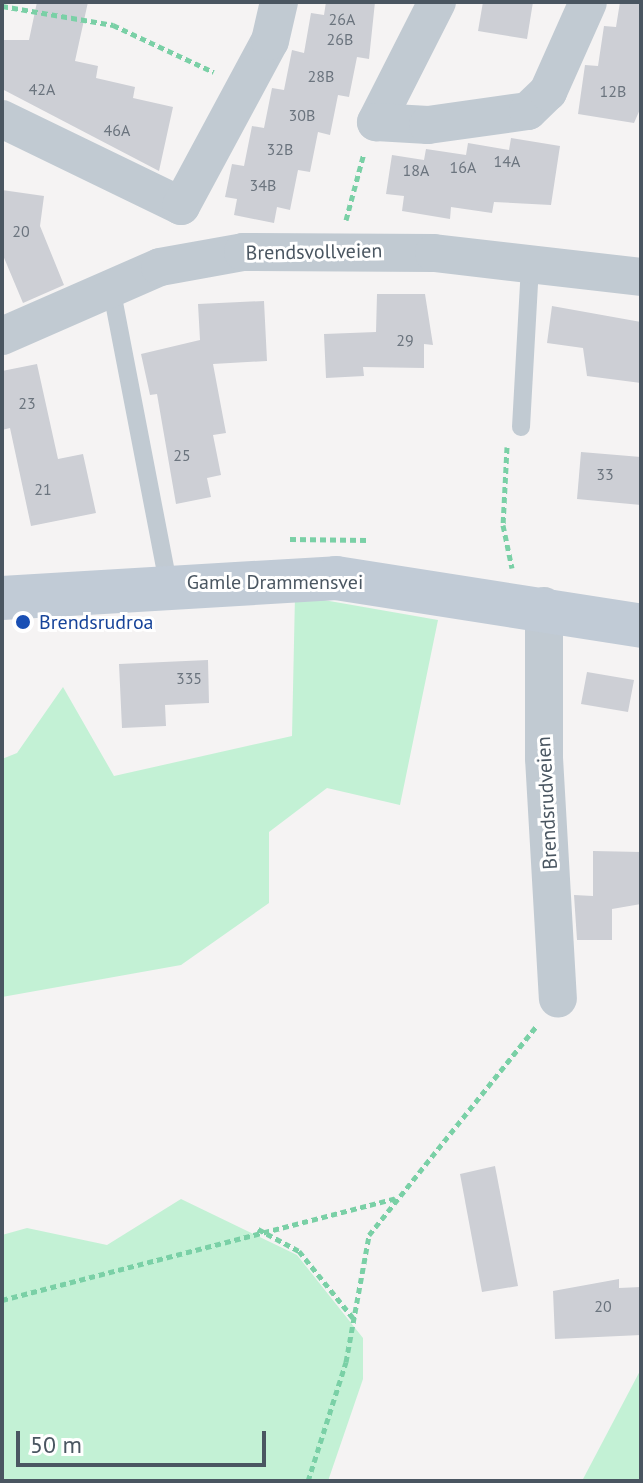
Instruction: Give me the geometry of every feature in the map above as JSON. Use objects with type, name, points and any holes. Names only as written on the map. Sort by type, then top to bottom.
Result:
[{"type":"main road","name":"Gamle Drammensvei","points":[[2,598],[168,583],[336,578],[531,604],[641,626]]},
{"type":"street","points":[[2,119],[181,206],[270,41],[279,2]]},
{"type":"street","points":[[437,2],[376,122],[428,125],[528,111],[548,92],[588,2]]},
{"type":"street","name":"Brendsvollveien","points":[[2,336],[160,267],[215,257],[341,247],[641,277]]},
{"type":"street","name":"Brendsrudveien","points":[[531,604],[544,758],[558,999]]},
{"type":"lane","points":[[521,427],[530,265]]},
{"type":"lane","points":[[111,287],[168,583]]},
{"type":"path","points":[[2,6],[113,25],[243,88]]},
{"type":"path","points":[[341,247],[354,178],[376,122]]},
{"type":"path","points":[[521,427],[507,445],[503,525],[531,604]]},
{"type":"path","points":[[308,1481],[353,1318],[369,1235],[395,1198],[558,999]]},
{"type":"path","points":[[2,1300],[257,1229],[395,1198]]},
{"type":"path","points":[[257,1229],[299,1251],[353,1318]]},
{"type":"green space","points":[[295,595],[438,620],[400,805],[327,788],[269,832],[269,903],[181,965],[2,997],[2,759],[17,753],[63,687],[114,776],[292,736]]},
{"type":"green space","points":[[181,1199],[297,1255],[363,1338],[363,1379],[328,1481],[2,1481],[2,1235],[27,1228],[107,1245]]},
{"type":"green space","points":[[641,1369],[641,1481],[582,1481]]},
{"type":"building","points":[[37,2],[88,2],[75,61],[98,66],[96,78],[135,87],[133,98],[173,107],[159,171],[2,89],[2,40],[29,40]]},
{"type":"building","points":[[326,2],[375,2],[369,59],[357,57],[349,97],[338,95],[330,135],[318,132],[310,172],[298,170],[290,210],[277,207],[274,223],[234,215],[237,199],[225,197],[232,164],[244,166],[252,126],[264,128],[272,88],[284,90],[292,50],[304,53],[311,13],[324,15]]},
{"type":"building","points":[[483,2],[533,2],[527,39],[478,31]]},
{"type":"building","points":[[620,2],[641,2],[641,107],[634,123],[578,114],[585,65],[598,66],[604,26],[616,27]]},
{"type":"building","points":[[511,138],[560,146],[551,205],[494,202],[492,213],[451,207],[450,219],[402,211],[404,196],[386,194],[392,155],[424,160],[426,149],[466,155],[468,143],[509,150]]},
{"type":"building","points":[[2,190],[44,196],[40,226],[64,285],[23,303],[2,253]]},
{"type":"building","points":[[377,294],[425,294],[433,345],[424,344],[424,368],[363,367],[364,376],[326,378],[324,334],[376,332]]},
{"type":"building","points":[[264,301],[267,361],[213,364],[226,433],[213,435],[221,475],[207,478],[211,497],[176,504],[157,394],[150,395],[141,354],[200,340],[198,304]]},
{"type":"building","points":[[552,306],[641,322],[641,383],[587,376],[583,348],[547,343]]},
{"type":"building","points":[[37,364],[58,459],[83,454],[96,513],[31,526],[10,428],[2,430],[2,371]]},
{"type":"building","points":[[581,452],[641,457],[641,505],[577,499]]},
{"type":"building","points":[[208,660],[209,703],[165,705],[166,726],[122,728],[119,664]]},
{"type":"building","points":[[587,672],[634,680],[628,712],[581,704]]},
{"type":"building","points":[[593,851],[641,852],[641,904],[612,909],[612,940],[577,940],[574,895],[593,896]]},
{"type":"building","points":[[495,1166],[518,1286],[482,1292],[460,1174]]},
{"type":"building","points":[[619,1279],[619,1288],[641,1287],[641,1335],[555,1339],[553,1291]]},
{"type":"place","name":"Brendsrudroa","points":[[23,622]]}]
